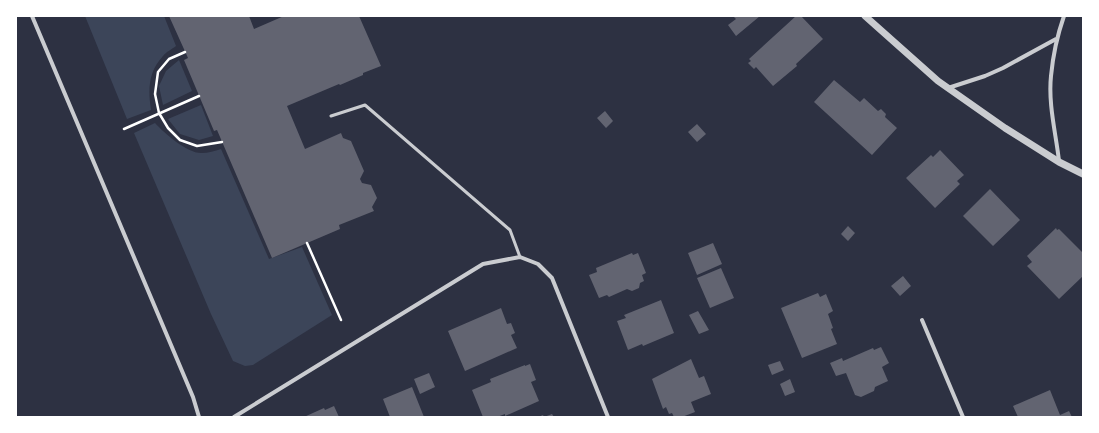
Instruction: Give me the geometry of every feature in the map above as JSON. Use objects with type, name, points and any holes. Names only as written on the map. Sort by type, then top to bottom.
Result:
[{"type":"street","points":[[32,16],[193,397],[198,417]]},
{"type":"street","points":[[865,16],[938,81],[1005,128],[1059,162],[1083,174]]},
{"type":"street","points":[[1059,162],[1052,104],[1051,77],[1056,39],[1064,16]]},
{"type":"street","points":[[948,88],[985,76],[1003,68],[1056,39]]},
{"type":"street","points":[[234,417],[483,264],[520,257],[538,264],[552,278],[608,417]]},
{"type":"street","points":[[922,320],[963,417]]},
{"type":"lane","points":[[331,116],[366,105],[510,230],[520,257]]},
{"type":"path","points":[[185,52],[169,59],[158,72],[155,94],[159,113],[168,128],[180,140],[197,146],[222,142]]},
{"type":"path","points":[[124,129],[199,96]]},
{"type":"path","points":[[307,243],[341,320]]},
{"type":"shaded area","points":[[85,16],[164,16],[176,46],[163,56],[154,68],[150,82],[151,110],[127,119]]},
{"type":"shaded area","points":[[179,60],[192,91],[163,105],[159,86],[166,71]]},
{"type":"shaded area","points":[[201,105],[213,136],[199,140],[180,134],[168,119]]},
{"type":"shaded area","points":[[155,123],[170,137],[183,147],[190,150],[202,153],[221,149],[269,259],[302,247],[332,315],[253,365],[245,366],[233,361],[211,314],[134,133]]},
{"type":"building","points":[[169,16],[249,16],[254,29],[284,16],[359,16],[381,66],[363,73],[363,75],[340,85],[339,84],[287,106],[305,149],[341,133],[343,138],[351,141],[364,171],[360,179],[362,183],[371,185],[377,198],[372,207],[374,211],[339,225],[340,229],[272,258],[217,130],[214,131],[184,60],[188,58]]},
{"type":"building","points":[[733,16],[760,16],[736,36],[728,25],[736,19]]},
{"type":"building","points":[[796,16],[801,16],[823,39],[796,64],[797,66],[773,86],[756,67],[754,69],[748,63],[751,61],[749,59]]},
{"type":"building","points":[[834,80],[860,102],[864,98],[878,111],[881,109],[886,114],[885,117],[897,128],[872,155],[814,102]]},
{"type":"building","points":[[605,111],[613,121],[606,128],[597,118]]},
{"type":"building","points":[[697,124],[706,134],[697,142],[688,132]]},
{"type":"building","points":[[940,150],[964,175],[957,181],[960,184],[935,208],[906,178],[931,155],[933,157]]},
{"type":"building","points":[[990,189],[1020,220],[993,246],[963,216]]},
{"type":"building","points":[[848,226],[855,233],[848,241],[841,234]]},
{"type":"building","points":[[1056,228],[1057,230],[1059,229],[1083,253],[1083,276],[1059,299],[1027,266],[1032,262],[1027,256]]},
{"type":"building","points":[[713,243],[722,264],[697,275],[688,253]]},
{"type":"building","points":[[632,253],[633,255],[638,253],[646,273],[642,275],[644,281],[640,283],[639,288],[632,291],[627,289],[609,297],[607,295],[599,298],[589,275],[597,272],[596,268]]},
{"type":"building","points":[[721,268],[734,298],[710,308],[697,278]]},
{"type":"building","points":[[903,276],[911,286],[900,296],[891,286]]},
{"type":"building","points":[[818,293],[820,297],[826,294],[833,311],[828,314],[833,328],[831,329],[837,344],[802,358],[781,308]]},
{"type":"building","points":[[661,300],[674,333],[643,346],[642,344],[628,350],[617,321],[626,318],[624,315]]},
{"type":"building","points":[[501,308],[507,324],[511,323],[515,333],[511,335],[517,348],[465,371],[448,331]]},
{"type":"building","points":[[698,311],[709,330],[699,334],[689,315]]},
{"type":"building","points":[[881,347],[889,363],[882,367],[888,381],[875,387],[874,391],[861,397],[855,395],[846,373],[836,376],[830,363],[842,358],[843,361],[873,348],[874,350]]},
{"type":"building","points":[[691,359],[699,378],[704,376],[711,394],[691,402],[695,412],[682,417],[674,417],[672,413],[669,414],[666,407],[663,409],[652,379]]},
{"type":"building","points":[[780,361],[784,370],[772,375],[768,365]]},
{"type":"building","points":[[530,364],[536,380],[531,382],[539,401],[505,416],[505,414],[497,417],[483,417],[472,390],[491,382],[490,379]]},
{"type":"building","points":[[429,373],[435,387],[420,394],[414,379]]},
{"type":"building","points":[[790,379],[795,392],[785,396],[780,384]]},
{"type":"building","points":[[412,387],[424,417],[390,417],[383,399]]},
{"type":"building","points":[[1050,390],[1060,415],[1069,411],[1072,417],[1018,417],[1013,406]]},
{"type":"building","points":[[334,406],[339,417],[304,417],[324,408],[325,410]]},
{"type":"building","points":[[552,414],[554,417],[544,417]]}]
